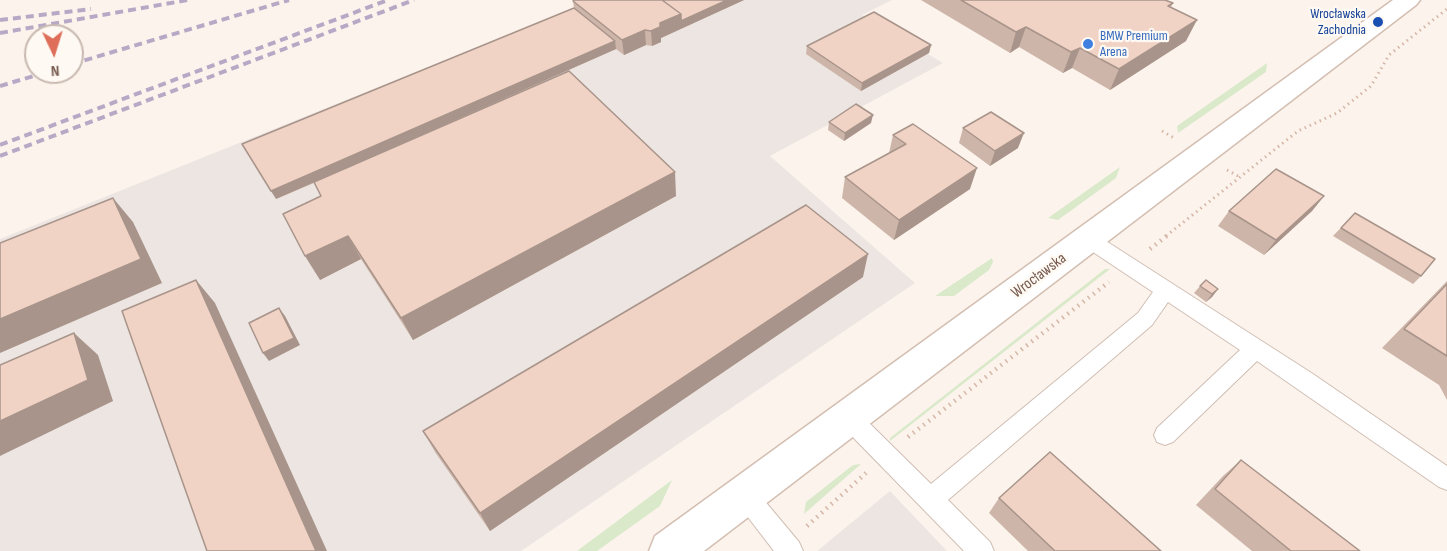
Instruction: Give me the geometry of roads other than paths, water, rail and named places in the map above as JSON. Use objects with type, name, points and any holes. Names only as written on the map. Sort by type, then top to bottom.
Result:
[{"type":"street","name":"Wrocławska","points":[[670,551],[1408,0]]},
{"type":"lane","points":[[1088,239],[1447,479]]},
{"type":"lane","points":[[930,500],[1145,319],[1165,290]]},
{"type":"lane","points":[[1165,435],[1255,349]]},
{"type":"lane","points":[[849,418],[981,551]]},
{"type":"lane","points":[[745,495],[790,551]]},
{"type":"railway","points":[[0,33],[188,0]]},
{"type":"railway","points":[[84,60],[289,0]]},
{"type":"railway","points":[[0,145],[388,0]]},
{"type":"railway","points":[[0,156],[414,0]]},
{"type":"railway","points":[[0,20],[91,9]]},
{"type":"railway","points":[[0,86],[24,79]]},
{"type":"place","name":"Wrocławska Zachodnia","points":[[1378,22]]},
{"type":"place","name":"BMW Premium Arena","points":[[1088,44]]}]
